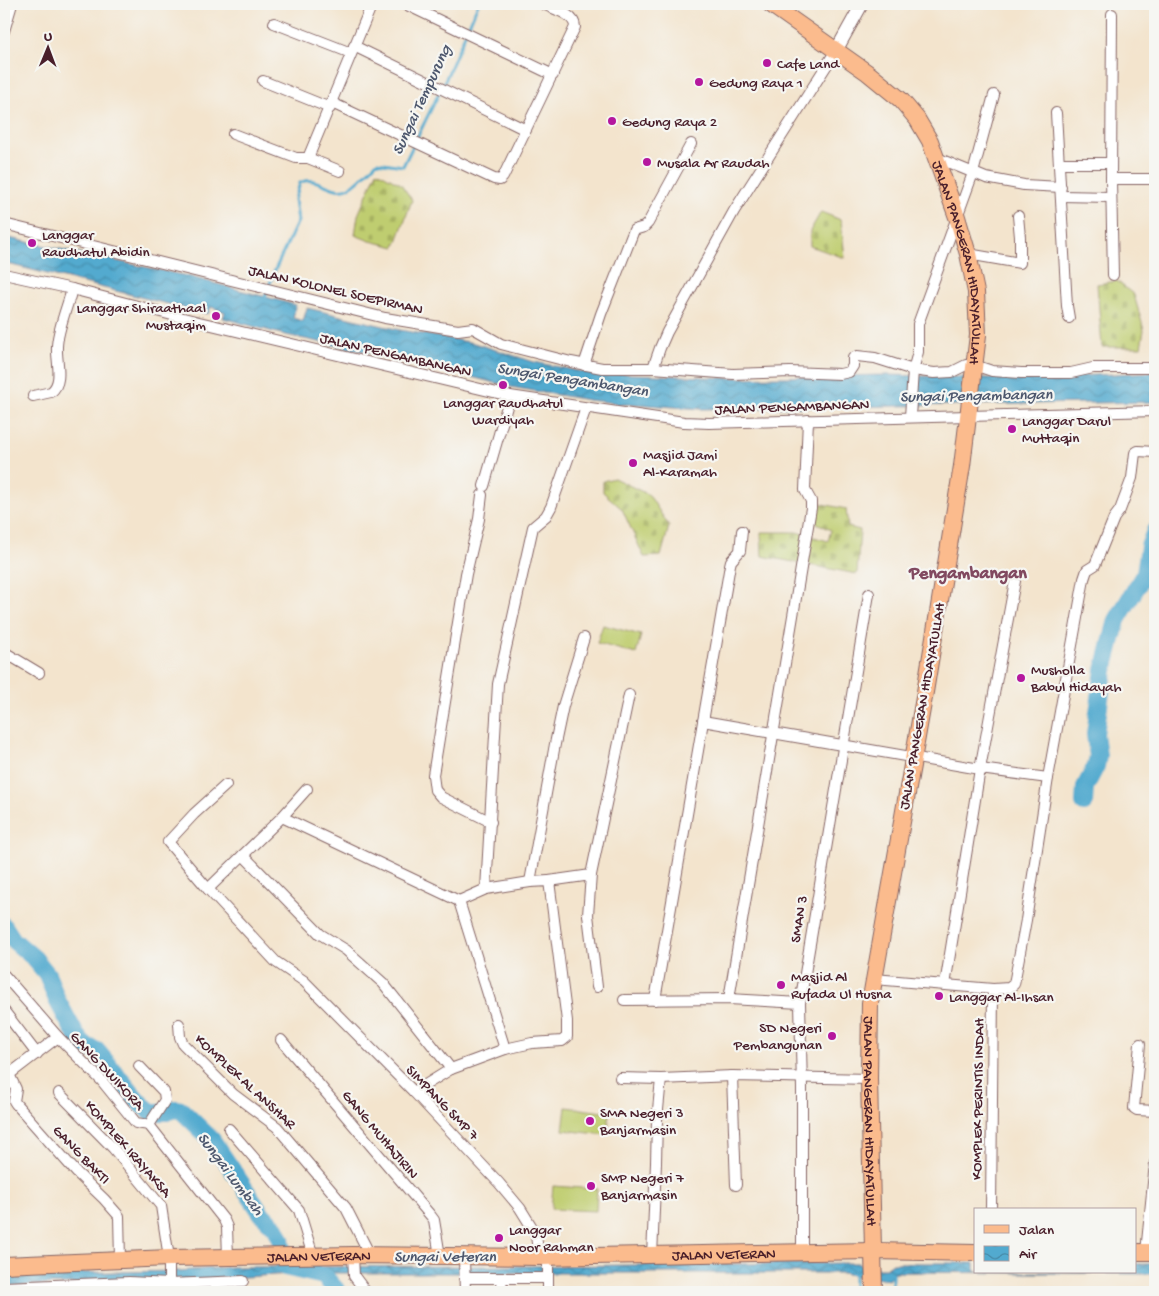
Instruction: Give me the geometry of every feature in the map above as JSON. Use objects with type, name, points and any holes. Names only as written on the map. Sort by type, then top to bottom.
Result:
[{"type":"main road","name":"JALAN PANGERAN HIDAYATULLAH","points":[[773,5],[837,49],[909,107],[925,130],[957,217],[968,254],[976,292],[978,335],[969,412],[930,662],[870,1003],[869,1079],[874,1287]]},
{"type":"main road","name":"JALAN VETERAN","points":[[4,1265],[120,1260],[169,1262],[281,1256],[313,1256],[353,1263],[370,1255],[440,1256],[464,1260],[546,1266],[652,1256],[802,1252],[874,1258],[974,1253]]},
{"type":"street","points":[[4,31],[12,4]]},
{"type":"street","points":[[308,158],[372,4]]},
{"type":"street","points":[[405,4],[552,75]]},
{"type":"street","points":[[263,80],[331,106],[497,180],[503,177],[575,23],[571,17],[543,4]]},
{"type":"street","points":[[653,368],[667,332],[734,211],[837,49],[862,4]]},
{"type":"street","points":[[1112,14],[1111,198],[1113,275]]},
{"type":"street","points":[[274,23],[352,50],[434,84],[526,130]]},
{"type":"street","points":[[911,412],[913,372],[918,352],[918,324],[973,173],[994,95]]},
{"type":"street","points":[[1056,113],[1069,318]]},
{"type":"street","points":[[233,134],[296,158],[308,158],[340,171]]},
{"type":"street","points":[[584,365],[601,314],[634,230],[644,227],[648,223],[690,144]]},
{"type":"street","points":[[935,157],[986,178],[1061,192],[1111,198]]},
{"type":"street","points":[[1059,163],[1111,162]]},
{"type":"street","points":[[1111,179],[1155,179]]},
{"type":"street","points":[[968,254],[1020,263],[1018,216]]},
{"type":"street","name":"JALAN KOLONEL SOEPIRMAN","points":[[4,224],[385,318],[458,330],[473,328],[501,344],[602,368],[653,368],[733,374],[790,372],[840,374],[849,372],[853,366],[853,358],[857,356],[883,360],[913,372],[946,373],[957,370],[965,365],[974,370]]},
{"type":"street","name":"JALAN PENGAMBANGAN","points":[[4,274],[510,396],[695,423],[808,420],[911,412],[1155,411]]},
{"type":"street","points":[[34,396],[48,394],[56,388],[57,346],[72,289]]},
{"type":"street","points":[[974,370],[1021,374],[1076,373],[1094,368],[1155,368]]},
{"type":"street","points":[[491,822],[441,797],[436,790],[433,775],[466,574],[479,519],[483,490],[510,396]]},
{"type":"street","points":[[486,889],[498,684],[533,526],[546,516],[551,507],[586,408]]},
{"type":"street","points":[[728,999],[811,508],[811,501],[805,490],[808,420]]},
{"type":"street","points":[[874,979],[993,989],[1009,988],[1014,984],[1048,778],[1087,570],[1096,564],[1114,518],[1120,510],[1132,478],[1135,453],[1138,451],[1155,452]]},
{"type":"street","points":[[655,1000],[730,565],[731,561],[740,551],[742,530]]},
{"type":"street","points":[[945,985],[980,770],[1015,581]]},
{"type":"street","name":"SMAN 3","points":[[802,1252],[800,1003],[869,594]]},
{"type":"street","points":[[530,882],[555,744],[584,638]]},
{"type":"street","points":[[4,652],[39,673]]},
{"type":"street","points":[[598,987],[588,915],[592,875],[629,695]]},
{"type":"street","points":[[703,721],[980,770],[1048,778]]},
{"type":"street","name":"SIMPANG SMP 7","points":[[226,785],[194,814],[168,842],[208,889],[276,962],[304,981],[414,1092],[499,1183],[520,1208],[536,1236],[546,1266],[548,1292]]},
{"type":"street","points":[[208,889],[282,817],[307,789]]},
{"type":"street","points":[[282,817],[460,901],[505,1050]]},
{"type":"street","points":[[243,854],[320,934],[346,950],[384,983],[451,1069]]},
{"type":"street","points":[[460,901],[486,889],[592,875]]},
{"type":"street","points":[[414,1092],[451,1069],[532,1042],[562,1041],[567,1037],[567,1021],[549,881]]},
{"type":"street","name":"GANG DWIKORA","points":[[4,975],[58,1037],[102,1081],[136,1122],[151,1122],[228,1227],[228,1258]]},
{"type":"street","name":"KOMPLEK PERINTIS INDAH","points":[[991,1208],[993,989]]},
{"type":"street","points":[[624,1000],[728,999],[800,1003]]},
{"type":"street","points":[[4,1011],[37,1054]]},
{"type":"street","name":"KOMPLEK AL ANSHAR","points":[[179,1024],[183,1044],[233,1094],[277,1127],[339,1199],[352,1218],[370,1255]]},
{"type":"street","points":[[6,1071],[11,1073],[58,1037]]},
{"type":"street","name":"GANG MUHAJIRIN","points":[[281,1040],[434,1220],[440,1256]]},
{"type":"street","points":[[1140,1044],[1134,1108],[1137,1110],[1155,1111]]},
{"type":"street","points":[[139,1066],[164,1092],[166,1100],[151,1122]]},
{"type":"street","name":"GANG BAKTI","points":[[6,1071],[16,1089],[14,1101],[16,1104],[77,1173],[104,1198],[119,1216],[120,1260]]},
{"type":"street","points":[[620,1078],[661,1079],[732,1076],[869,1079]]},
{"type":"street","points":[[732,1076],[736,1185]]},
{"type":"street","points":[[652,1256],[656,1120],[661,1079]]},
{"type":"street","name":"KOMPLEK IRAYAKSA","points":[[59,1093],[113,1148],[161,1206],[171,1286]]},
{"type":"street","points":[[229,1129],[299,1210],[313,1256]]},
{"type":"street","points":[[1146,1252],[1155,1163]]},
{"type":"street","points":[[464,1260],[464,1292]]},
{"type":"street","points":[[353,1263],[354,1276],[366,1292]]},
{"type":"street","points":[[464,1276],[501,1278],[546,1266]]},
{"type":"street","points":[[501,1278],[502,1292]]},
{"type":"street","points":[[4,1287],[129,1282],[171,1286],[243,1281]]},
{"type":"green space","points":[[377,171],[401,184],[412,200],[395,247],[355,235],[358,215]]},
{"type":"green space","points":[[821,212],[841,220],[845,258],[810,246],[810,231]]},
{"type":"green space","points":[[1117,281],[1134,295],[1144,330],[1141,347],[1102,347],[1097,284]]},
{"type":"green space","points":[[614,478],[649,495],[669,526],[661,556],[644,557],[622,509],[603,492],[603,481]]},
{"type":"green space","points":[[814,502],[846,509],[848,527],[860,530],[857,574],[762,556],[761,532],[796,532],[828,541],[831,530],[815,522]]},
{"type":"green space","points":[[603,625],[641,635],[636,654],[597,643]]},
{"type":"green space","points":[[566,1107],[610,1113],[607,1135],[563,1130]]},
{"type":"green space","points":[[553,1186],[597,1189],[596,1211],[551,1209]]},
{"type":"water","name":"Sungai Pengambangan","points":[[4,237],[187,276],[296,305],[293,318],[303,321],[307,308],[400,330],[474,343],[534,362],[583,372],[728,378],[888,375],[989,378],[1155,372],[1155,402],[701,409],[634,404],[618,405],[616,403],[511,387],[400,359],[281,334],[223,318],[225,312],[211,307],[208,314],[4,263]]},
{"type":"water","points":[[859,1263],[865,1268],[886,1268],[893,1263],[974,1263],[974,1273],[894,1272],[888,1279],[865,1278],[844,1273],[306,1273],[198,1280],[4,1286],[4,1274],[179,1271],[231,1267]]},
{"type":"water","points":[[1136,1264],[1155,1264],[1155,1274],[1136,1274]]},
{"type":"waterway","name":"Sungai Tempurung","points":[[264,300],[274,272],[298,221],[295,199],[300,183],[312,181],[337,189],[344,189],[357,182],[377,162],[403,166],[444,83],[478,4]]},
{"type":"waterway","points":[[1084,803],[1085,787],[1096,766],[1098,756],[1095,734],[1104,670],[1117,620],[1145,573],[1149,547],[1155,531]]},
{"type":"waterway","name":"Sungai Lumbah","points":[[4,926],[13,940],[34,958],[47,974],[57,1000],[76,1035],[84,1045],[97,1051],[140,1103],[151,1112],[181,1110],[212,1140],[262,1214],[276,1228],[281,1239],[285,1267],[324,1276],[338,1292]]},
{"type":"waterway","points":[[854,1273],[854,1292]]},
{"type":"waterway","points":[[892,1273],[892,1292]]},
{"type":"place","name":"Cafe Land","points":[[767,63]]},
{"type":"place","name":"Gedung Raya 1","points":[[699,82]]},
{"type":"place","name":"Gedung Raya 2","points":[[612,121]]},
{"type":"place","name":"Musala Ar Raudah","points":[[647,162]]},
{"type":"place","name":"Langgar Raudhatul Abidin","points":[[32,243]]},
{"type":"place","name":"Langgar Shiraathaal Mustaqim","points":[[216,316]]},
{"type":"place","name":"Langgar Raudhatul Wardiyah","points":[[503,385]]},
{"type":"place","name":"Langgar Darul Muttaqin","points":[[1012,429]]},
{"type":"place","name":"Masjid Jami Al-Karamah","points":[[633,463]]},
{"type":"place","name":"Musholla Babul Hidayah","points":[[1021,678]]},
{"type":"place","name":"Masjid Al Rufada Ul Husna","points":[[781,985]]},
{"type":"place","name":"Langgar Al-Ihsan","points":[[939,996]]},
{"type":"place","name":"SD Negeri Pembangunan","points":[[832,1036]]},
{"type":"place","name":"SMA Negeri 3 Banjarmasin","points":[[590,1121]]},
{"type":"place","name":"SMP Negeri 7 Banjarmasin","points":[[591,1186]]},
{"type":"place","name":"Langgar Noor Rahman","points":[[499,1238]]},
{"type":"district","name":"Pengambangan","points":[[968,572]]},
{"type":"water label","name":"Sungai Veteran","points":[[445,1255]]}]
